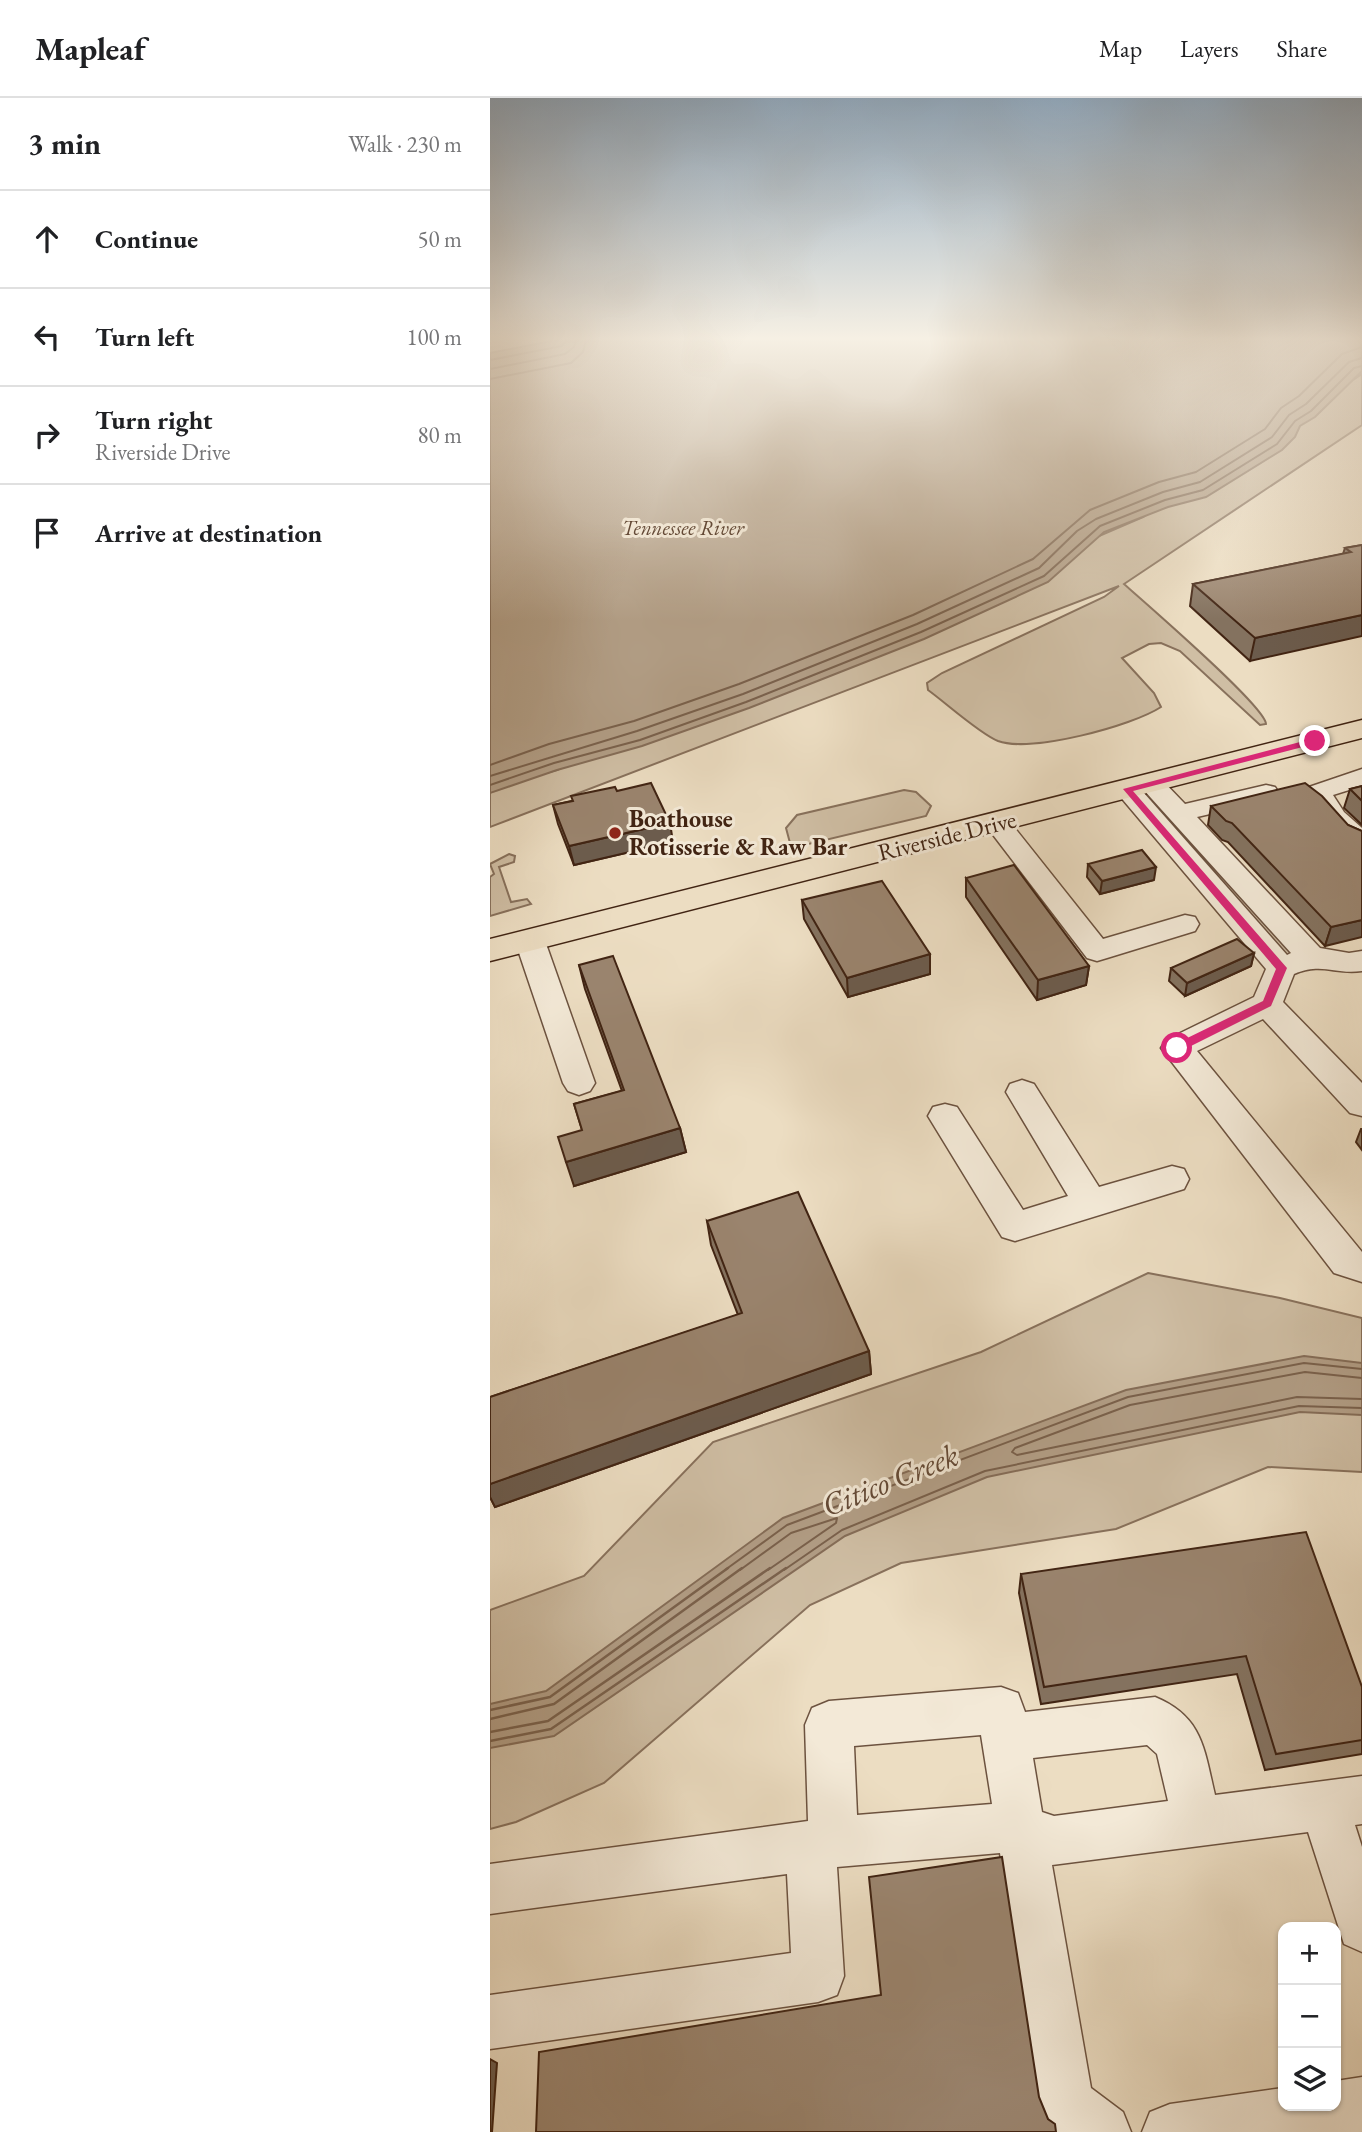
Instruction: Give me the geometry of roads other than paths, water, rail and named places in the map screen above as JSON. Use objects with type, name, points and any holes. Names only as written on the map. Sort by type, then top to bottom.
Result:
[{"type":"main road","name":"Riverside Drive","points":[[490,950],[1362,729]]},
{"type":"lane","points":[[1362,777],[1318,792],[1334,817],[1362,843]]},
{"type":"lane","points":[[1139,786],[1178,813],[1311,956],[1358,967]]},
{"type":"lane","points":[[1139,786],[1282,968]]},
{"type":"lane","points":[[1178,813],[1266,793]]},
{"type":"lane","points":[[997,823],[1097,951],[1185,924]]},
{"type":"lane","points":[[530,941],[579,1083]]},
{"type":"lane","points":[[1311,956],[1282,968],[1267,1004],[1177,1048],[1347,1262],[1362,1267]]},
{"type":"lane","points":[[1267,1004],[1362,1104]]},
{"type":"lane","points":[[1023,1092],[1091,1203]]},
{"type":"lane","points":[[945,1116],[1015,1227],[1172,1179]]},
{"type":"lane","points":[[490,2022],[818,1976],[829,1725],[1001,1710],[1018,1827],[1048,1987],[1066,2104],[1103,2132]]},
{"type":"lane","points":[[1004,1738],[1154,1721],[1178,1741],[1197,1822]]},
{"type":"lane","points":[[490,1889],[822,1843],[1018,1827],[1054,1841],[1343,1803],[1362,1926]]},
{"type":"lane","points":[[1170,2132],[1362,2105]]},
{"type":"water","name":"Tennessee River","points":[[490,431],[1298,431],[1282,450],[1206,497],[1168,507],[1104,532],[1048,582],[924,639],[749,708],[642,746],[557,770],[490,793]]},
{"type":"water","name":"Citico Creek","points":[[1304,1356],[1362,1363],[1362,1415],[1300,1412],[987,1477],[845,1536],[554,1736],[490,1748],[490,1704],[546,1691],[783,1518],[1126,1390]]},
{"type":"place","name":"Boathouse Rotisserie & Raw Bar","points":[[615,833]]}]
